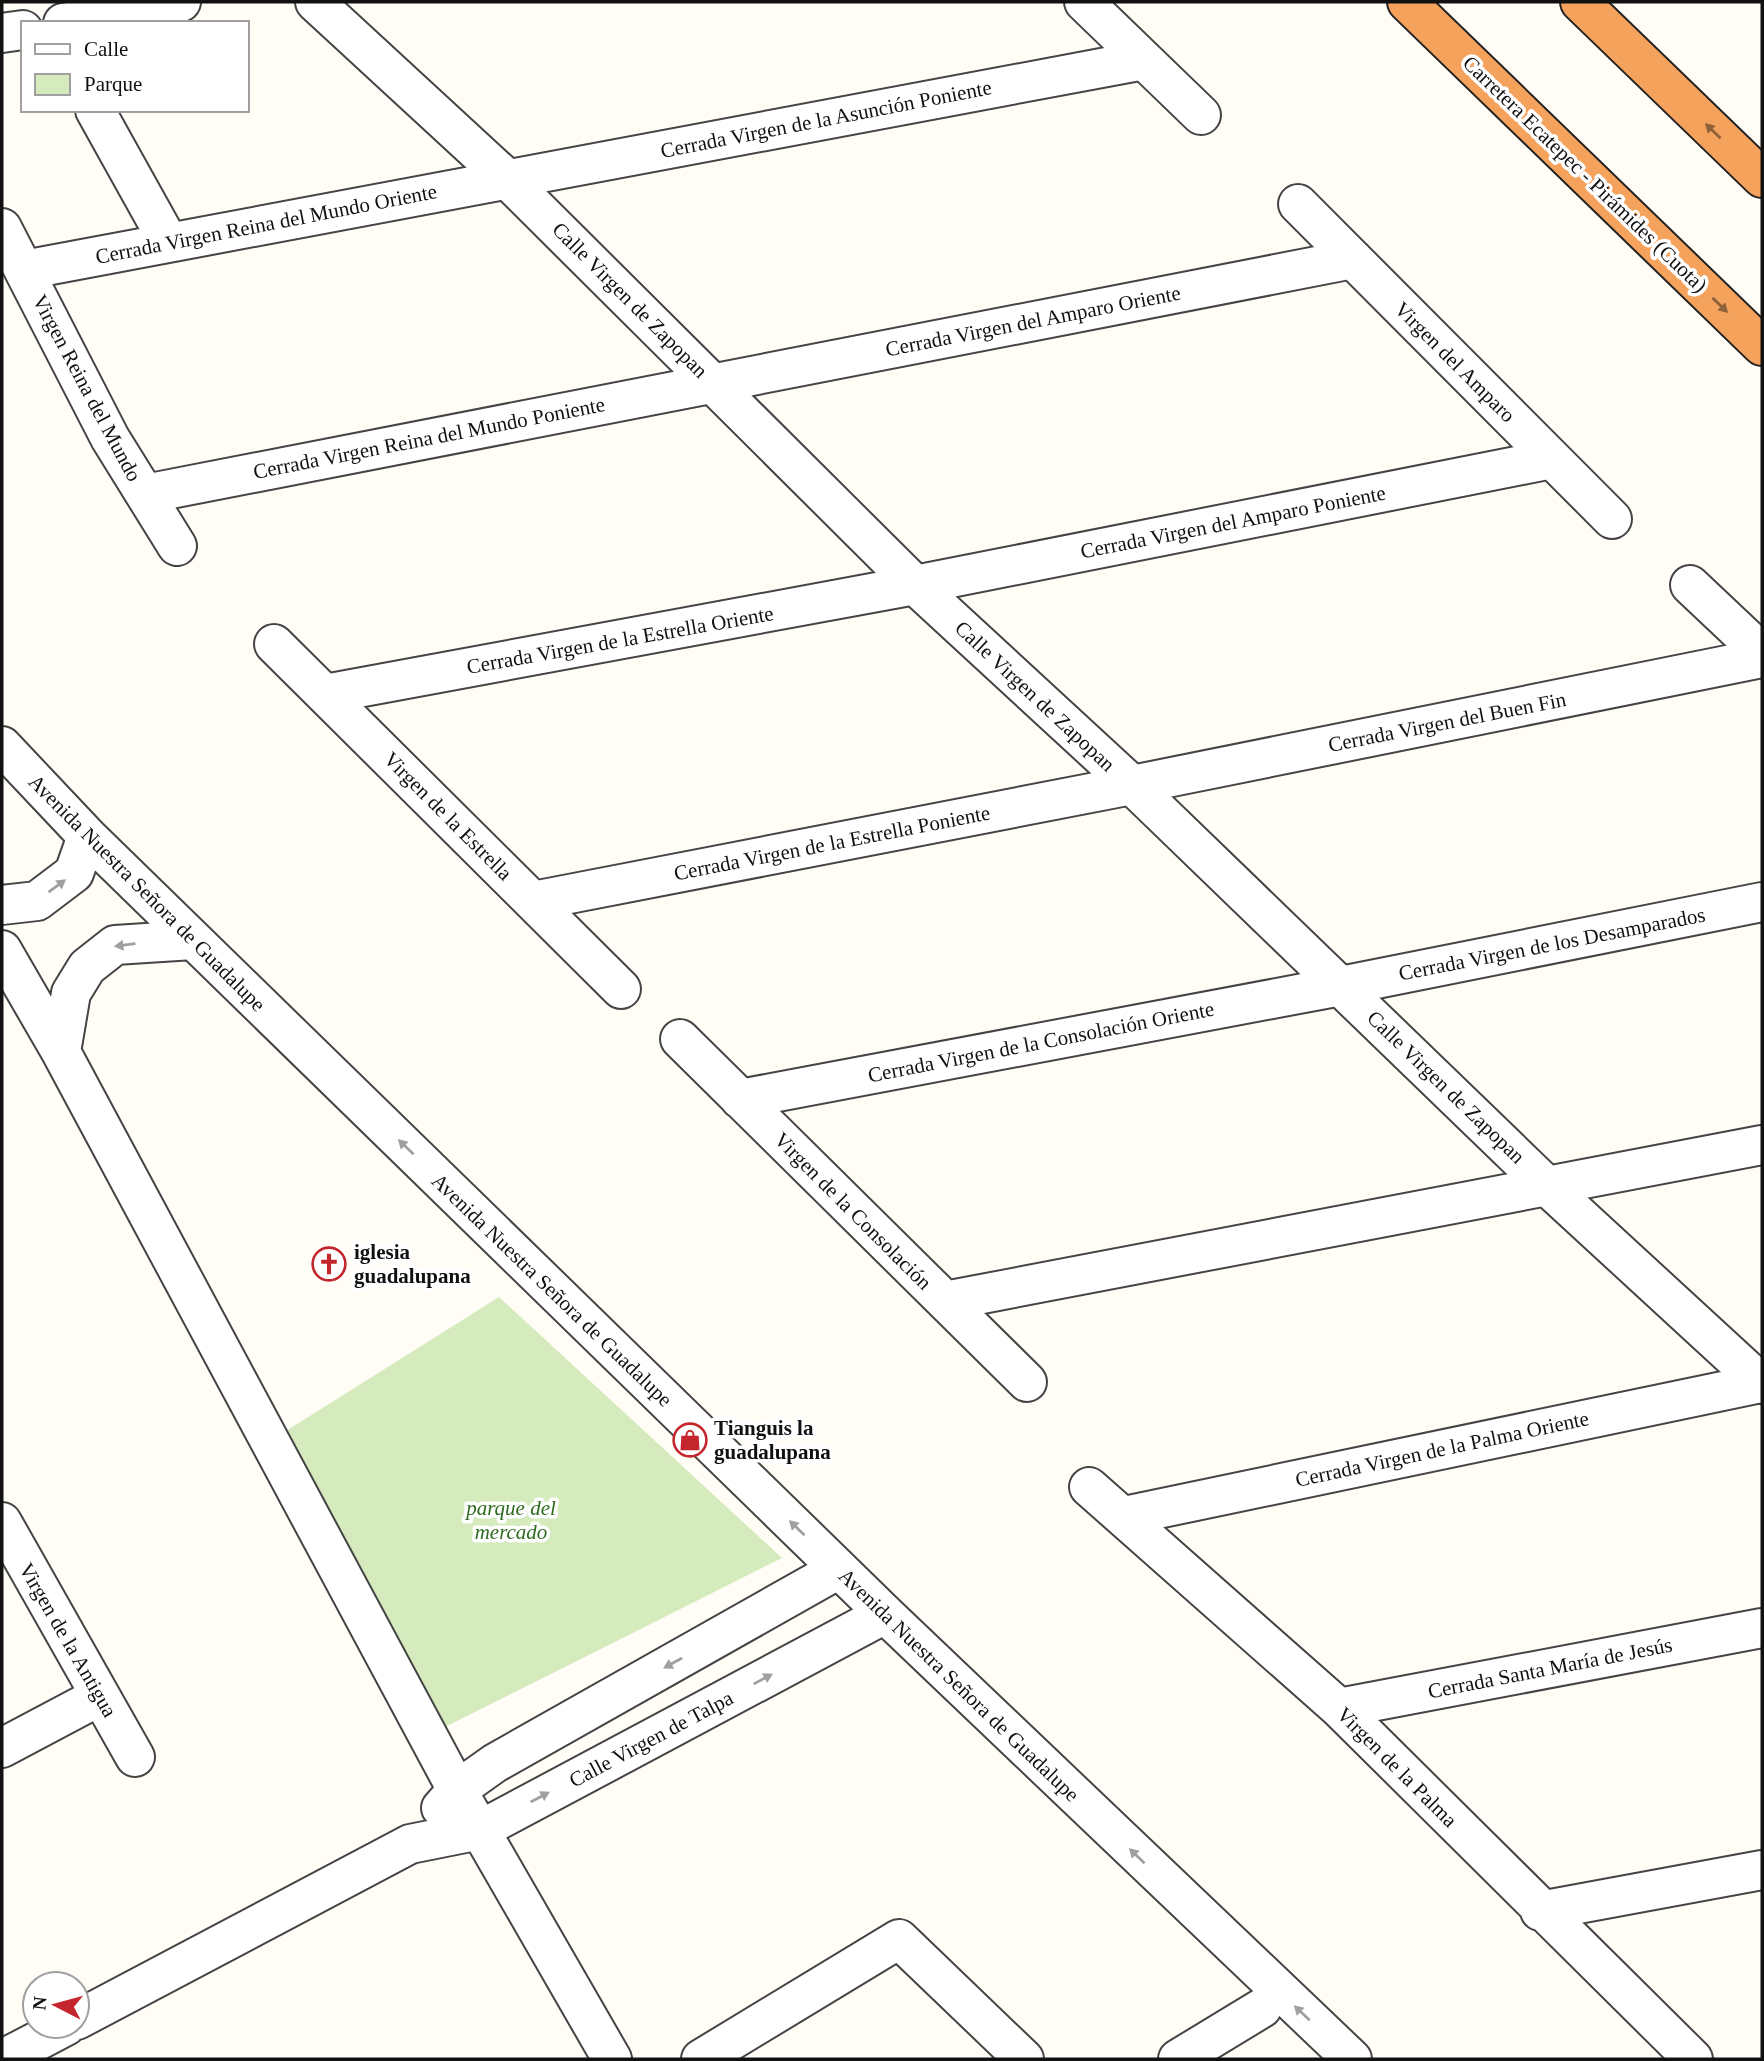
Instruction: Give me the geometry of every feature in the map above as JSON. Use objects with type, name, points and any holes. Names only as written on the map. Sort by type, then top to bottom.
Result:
[{"type":"highway","name":"Carretera Ecatepec - Pirámides (Cuota)","points":[[1407,2],[1762,346]]},
{"type":"highway","points":[[1580,2],[1762,178]]},
{"type":"street","points":[[74,21],[181,2]]},
{"type":"street","name":"Calle Virgen de Zapopan","points":[[315,2],[508,179],[915,585],[1132,785],[1549,1188],[1762,1383]]},
{"type":"street","points":[[1084,2],[1201,115]]},
{"type":"street","points":[[2,33],[21,30]]},
{"type":"street","name":"Cerrada Virgen de la Asunción Poniente","points":[[508,179],[1144,60]]},
{"type":"street","points":[[96,112],[169,243]]},
{"type":"street","name":"Cerrada Virgen Reina del Mundo Oriente","points":[[24,270],[508,179]]},
{"type":"street","name":"Virgen del Amparo","points":[[1298,204],[1612,519]]},
{"type":"street","name":"Virgen Reina del Mundo","points":[[2,228],[110,438],[177,546]]},
{"type":"street","name":"Cerrada Virgen del Amparo Oriente","points":[[713,382],[1353,259]]},
{"type":"street","name":"Cerrada Virgen Reina del Mundo Poniente","points":[[145,494],[713,382]]},
{"type":"street","name":"Cerrada Virgen del Amparo Poniente","points":[[915,585],[1552,459]]},
{"type":"street","name":"Cerrada Virgen de la Estrella Oriente","points":[[325,694],[915,585]]},
{"type":"street","points":[[1690,585],[1762,655]]},
{"type":"street","name":"Virgen de la Estrella","points":[[274,645],[621,989]]},
{"type":"street","name":"Cerrada Virgen del Buen Fin","points":[[1132,785],[1762,655]]},
{"type":"street","name":"Avenida Nuestra Señora de Guadalupe","points":[[2,746],[87,836],[885,1614],[1352,2059]]},
{"type":"street","name":"Cerrada Virgen de la Estrella Poniente","points":[[533,901],[1132,785]]},
{"type":"street","points":[[2,905],[37,901],[74,873],[87,836]]},
{"type":"street","name":"Cerrada Virgen de los Desamparados","points":[[1341,986],[1762,902]]},
{"type":"street","points":[[61,1052],[71,993],[87,967],[116,945],[193,940]]},
{"type":"street","points":[[2,950],[61,1052],[457,1790],[612,2059]]},
{"type":"street","name":"Cerrada Virgen de la Consolación Oriente","points":[[740,1099],[1341,986]]},
{"type":"street","name":"Virgen de la Consolación","points":[[680,1039],[1027,1382]]},
{"type":"street","points":[[945,1301],[1549,1188],[1762,1145]]},
{"type":"street","name":"Cerrada Virgen de la Palma Oriente","points":[[1124,1516],[1762,1383]]},
{"type":"street","name":"Virgen de la Palma","points":[[1089,1486],[1339,1708],[1693,2059]]},
{"type":"street","name":"Virgen de la Antigua","points":[[2,1522],[135,1757]]},
{"type":"street","name":"Calle Virgen de Talpa","points":[[410,1844],[457,1790],[495,1763],[839,1569]]},
{"type":"street","name":"Calle Virgen de Talpa","points":[[91,2013],[410,1844],[480,1830],[885,1614]]},
{"type":"street","name":"Cerrada Santa María de Jesús","points":[[1339,1708],[1762,1628]]},
{"type":"street","points":[[2,1748],[100,1696]]},
{"type":"street","points":[[1540,1910],[1762,1870]]},
{"type":"street","points":[[701,2059],[899,1939],[1024,2059]]},
{"type":"street","points":[[1178,2059],[1262,2008]]},
{"type":"street","points":[[3,2059],[39,2040]]},
{"type":"green space","name":"parque del mercado","points":[[499,1297],[782,1558],[445,1727],[286,1431]]},
{"type":"place","name":"iglesia guadalupana","points":[[329,1264]]},
{"type":"place","name":"Tianguis la guadalupana","points":[[690,1440]]}]
